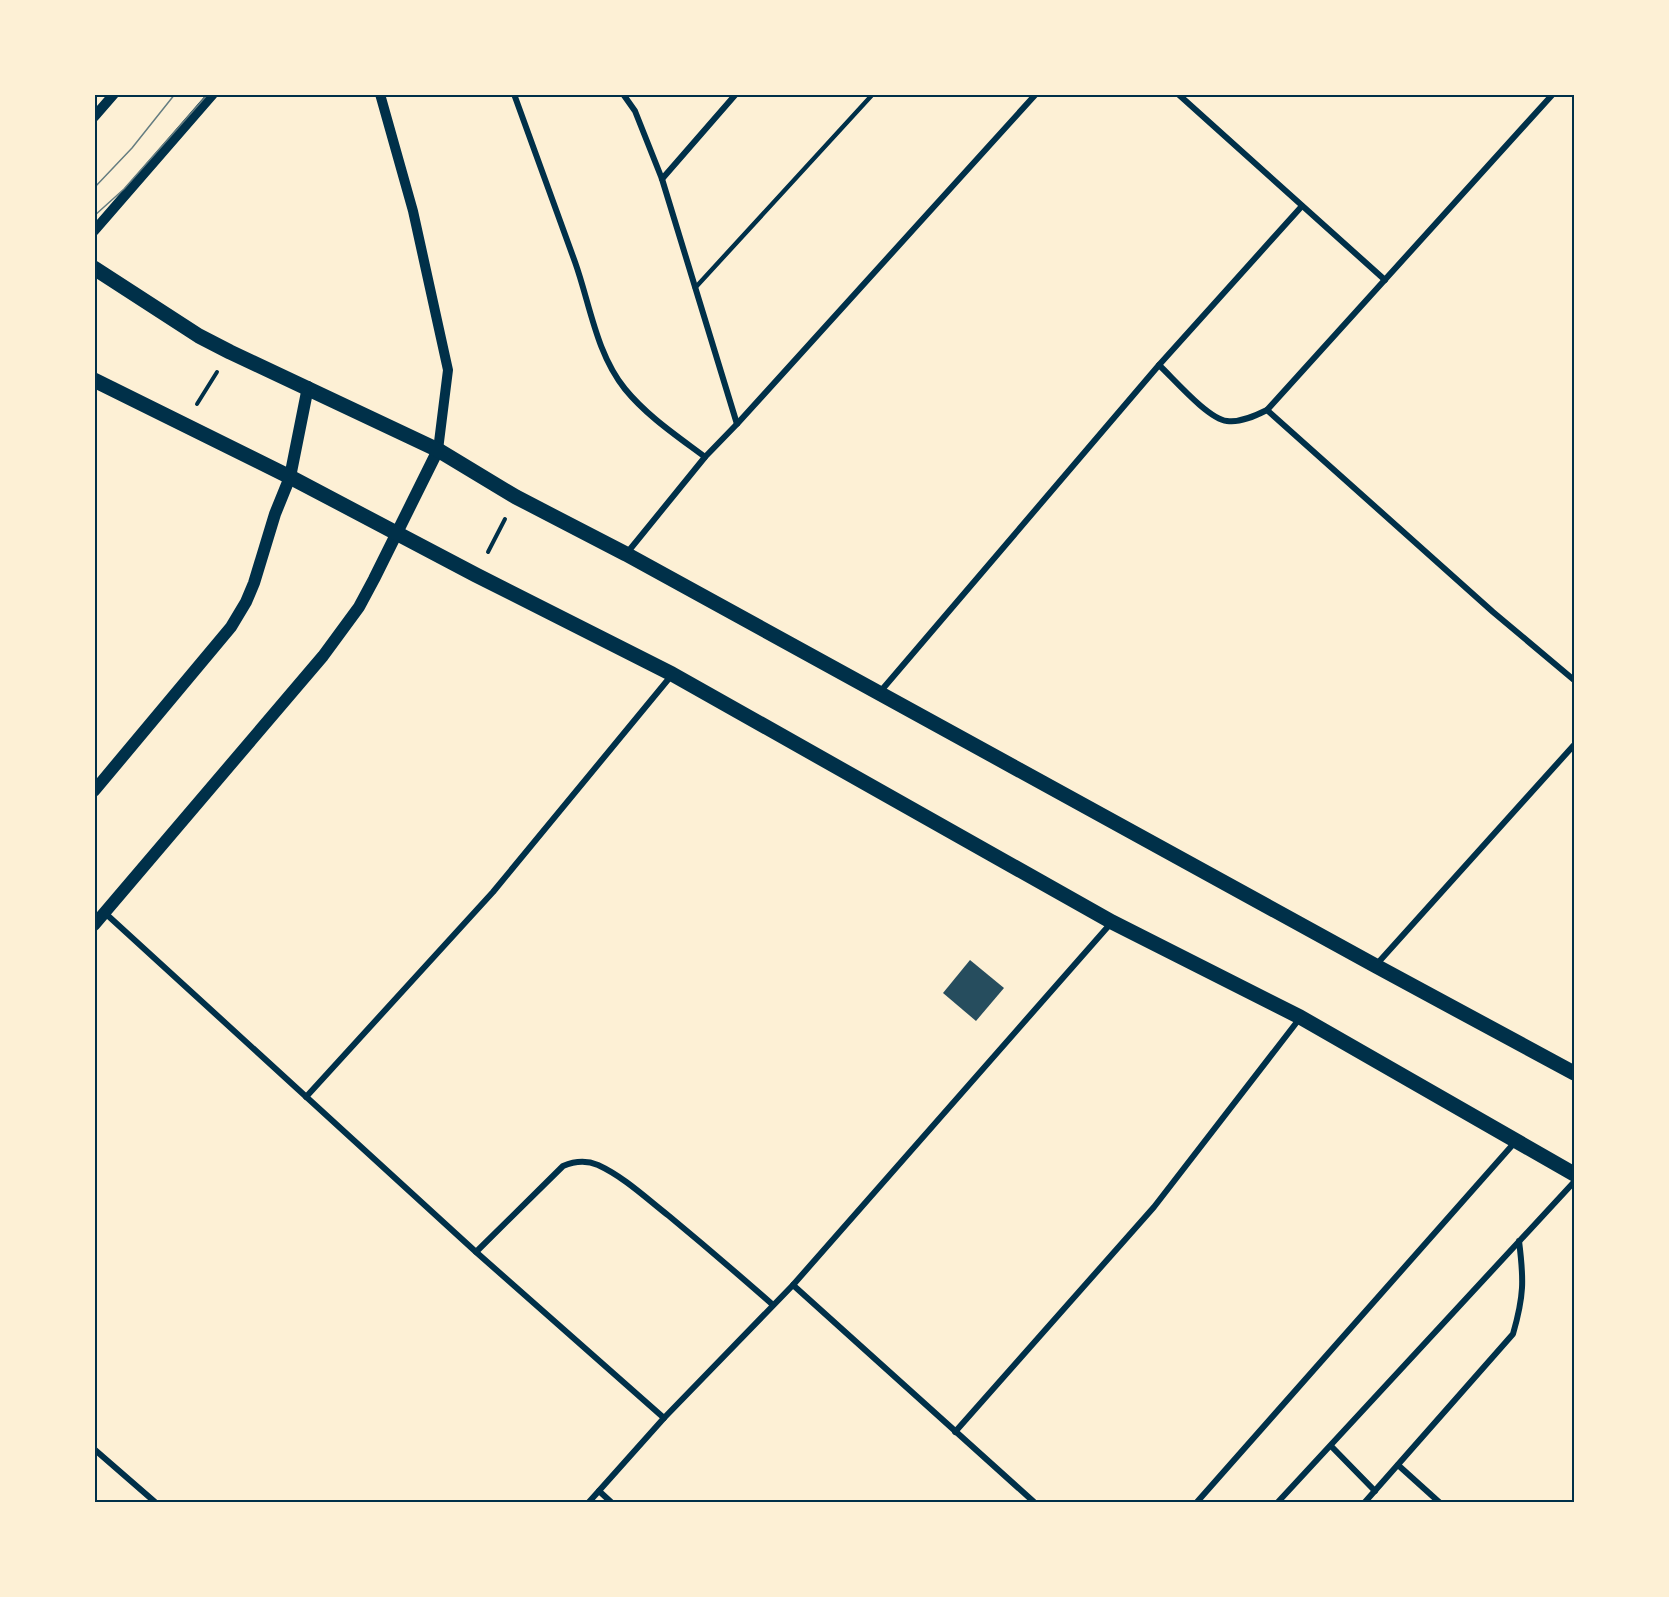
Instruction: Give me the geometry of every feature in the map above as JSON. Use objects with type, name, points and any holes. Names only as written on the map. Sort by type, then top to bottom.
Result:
[{"type":"main road","points":[[94,268],[199,336],[438,450],[516,497],[626,554],[1376,966],[1575,1072]]},
{"type":"main road","points":[[95,381],[290,477],[476,575],[672,674],[1112,922],[1300,1017],[1575,1174]]},
{"type":"main road","points":[[94,791],[231,627],[246,602],[275,514],[290,477],[308,387]]},
{"type":"main road","points":[[94,925],[330,647],[359,607],[438,450]]},
{"type":"street","points":[[94,117],[114,94]]},
{"type":"street","points":[[94,231],[213,94]]},
{"type":"street","points":[[380,94],[413,211],[448,370],[438,450]]},
{"type":"street","points":[[514,94],[576,265],[594,325],[611,366],[624,388],[638,404],[705,457]]},
{"type":"street","points":[[623,94],[635,111],[662,179],[737,424]]},
{"type":"street","points":[[662,179],[736,94]]},
{"type":"street","points":[[626,554],[705,457],[1036,94]]},
{"type":"street","points":[[1178,94],[1384,280]]},
{"type":"street","points":[[1159,365],[1213,416],[1227,422],[1253,417],[1267,410],[1553,94]]},
{"type":"street","points":[[880,692],[1159,365],[1302,206]]},
{"type":"street","points":[[1267,410],[1493,612],[1575,680]]},
{"type":"street","points":[[306,1097],[493,892],[672,674]]},
{"type":"street","points":[[1376,966],[1575,745]]},
{"type":"street","points":[[105,913],[476,1252],[664,1418]]},
{"type":"street","points":[[589,1503],[664,1418],[793,1285],[1112,922]]},
{"type":"street","points":[[955,1432],[1154,1207],[1300,1017]]},
{"type":"street","points":[[1197,1503],[1516,1140]]},
{"type":"street","points":[[476,1252],[562,1166],[585,1161],[624,1180],[727,1264],[773,1305]]},
{"type":"street","points":[[1278,1503],[1575,1182]]},
{"type":"street","points":[[1365,1503],[1513,1334],[1521,1307],[1524,1281],[1519,1241]]},
{"type":"street","points":[[793,1285],[1034,1503]]},
{"type":"street","points":[[1331,1446],[1375,1491]]},
{"type":"street","points":[[94,1449],[155,1503]]},
{"type":"street","points":[[1398,1466],[1439,1503]]},
{"type":"street","points":[[599,1491],[612,1503]]},
{"type":"lane","points":[[695,288],[873,94]]},
{"type":"path","points":[[183,425],[230,352]]},
{"type":"path","points":[[476,575],[516,497]]},
{"type":"building","points":[[970,960],[1004,988],[976,1021],[943,993]]},
{"type":"tram line","points":[[94,188],[132,148],[175,94]]},
{"type":"tram line","points":[[94,216],[124,189],[208,94]]}]
